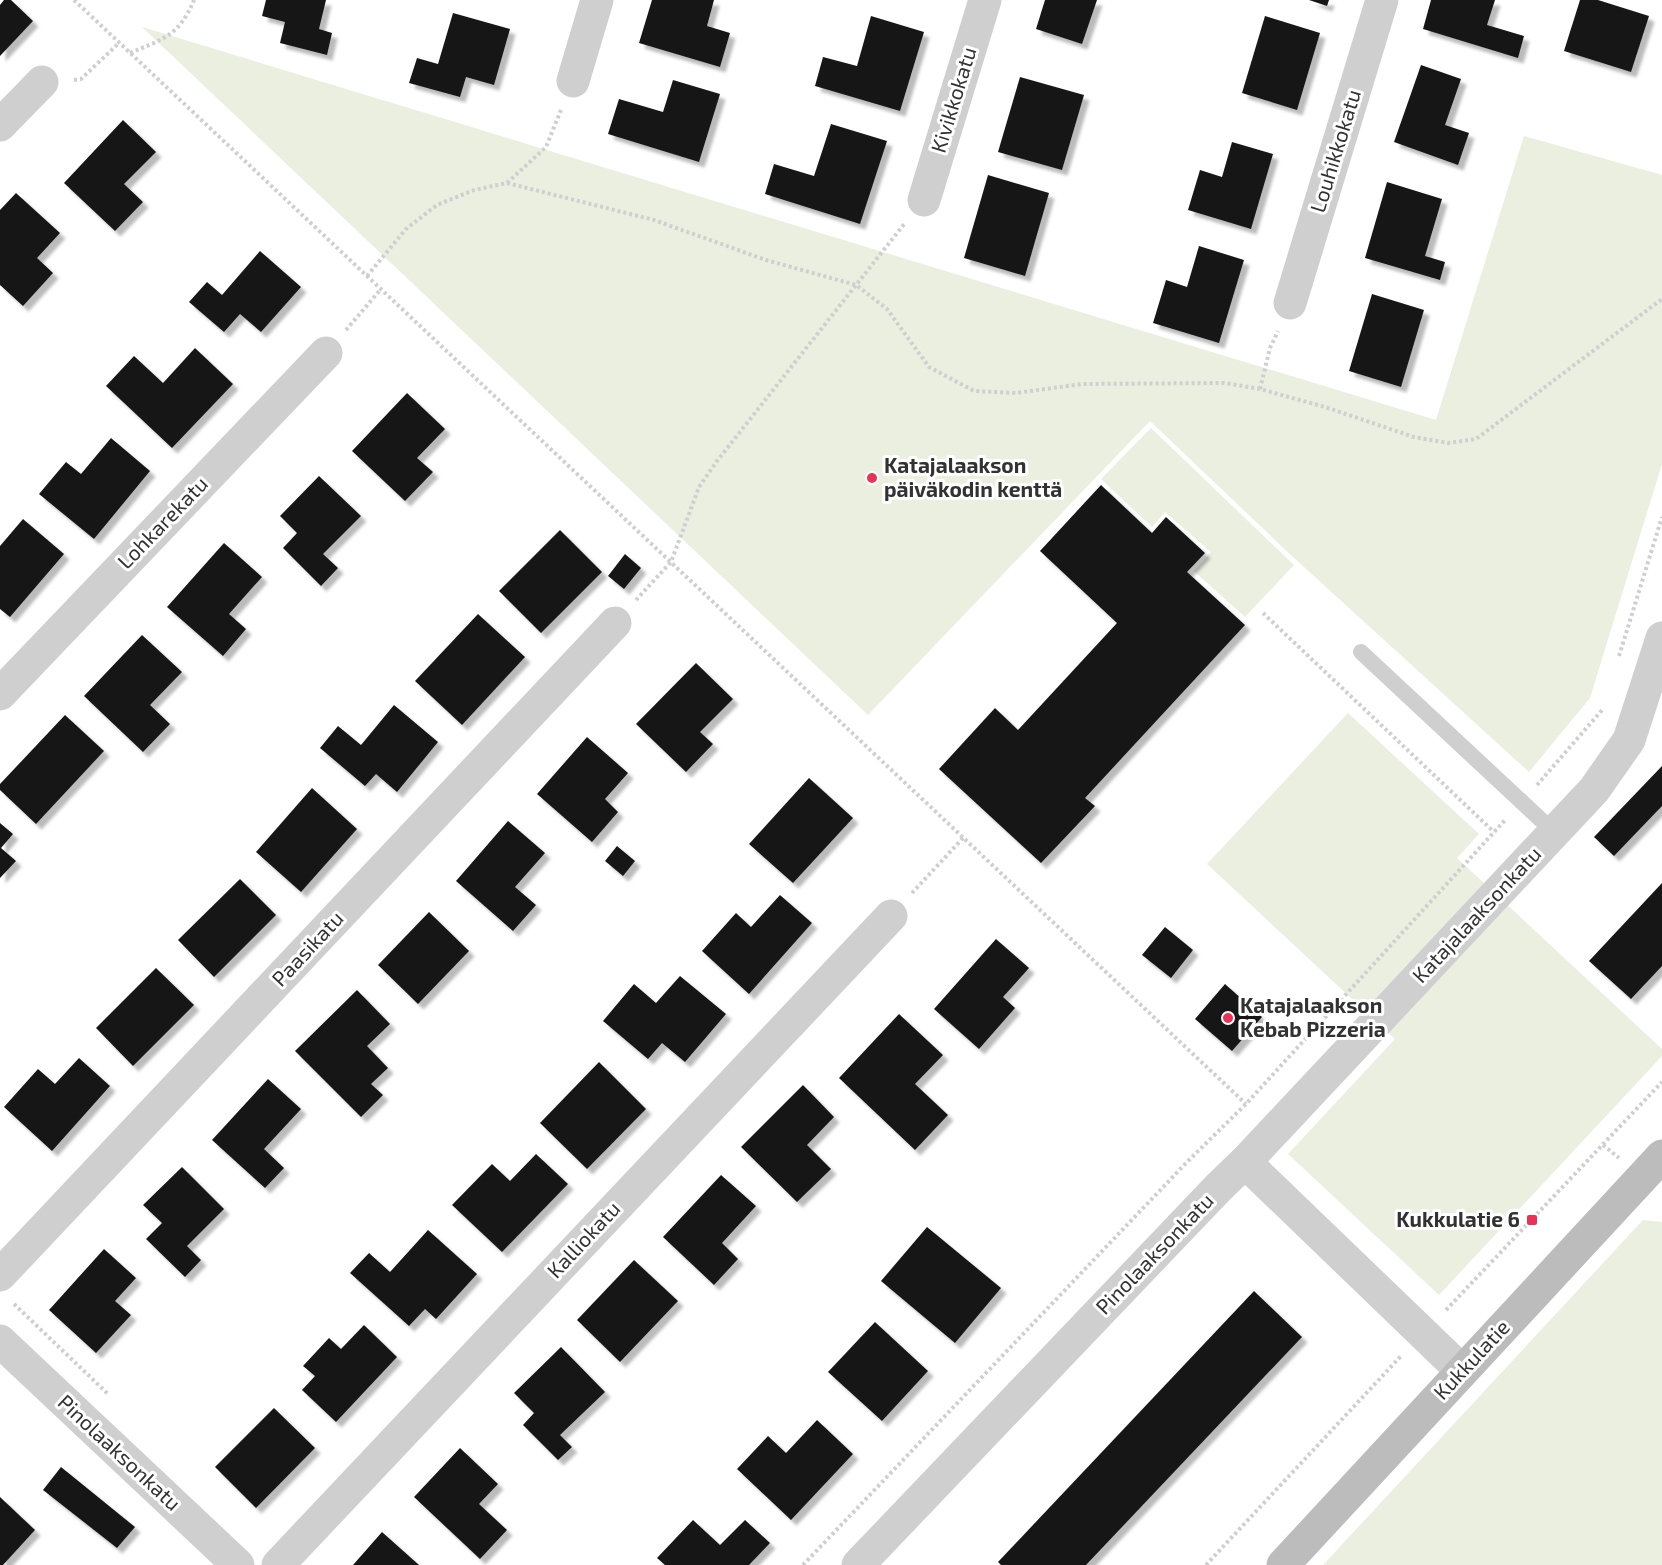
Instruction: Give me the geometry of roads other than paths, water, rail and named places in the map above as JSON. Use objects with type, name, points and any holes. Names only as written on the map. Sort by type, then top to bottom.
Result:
[{"type":"street","points":[[573,81],[597,0]]},
{"type":"street","name":"Kivikkokatu","points":[[924,200],[985,0]]},
{"type":"street","name":"Louhikkokatu","points":[[1290,303],[1382,0]]},
{"type":"street","points":[[0,125],[42,82]]},
{"type":"street","name":"Lohkarekatu","points":[[0,694],[326,353]]},
{"type":"street","name":"Paasikatu","points":[[0,1275],[615,623]]},
{"type":"street","name":"Katajalaaksonkatu","points":[[1245,1162],[1594,790],[1629,740],[1662,638]]},
{"type":"street","name":"Kalliokatu","points":[[278,1565],[891,916]]},
{"type":"street","name":"Kukkulatie","points":[[1283,1565],[1662,1156]]},
{"type":"street","points":[[1245,1162],[1462,1371]]},
{"type":"street","name":"Pinolaaksonkatu","points":[[858,1565],[1202,1204],[1245,1162]]},
{"type":"street","name":"Pinolaaksonkatu","points":[[0,1341],[238,1565]]},
{"type":"lane","points":[[1361,652],[1554,832]]},
{"type":"place","name":"Katajalaakson päiväkodin kenttä","points":[[872,478]]},
{"type":"place","name":"Katajalaakson Kebab Pizzeria","points":[[1228,1018]]},
{"type":"place","name":"Kukkulatie 6","points":[[1532,1220]]}]
